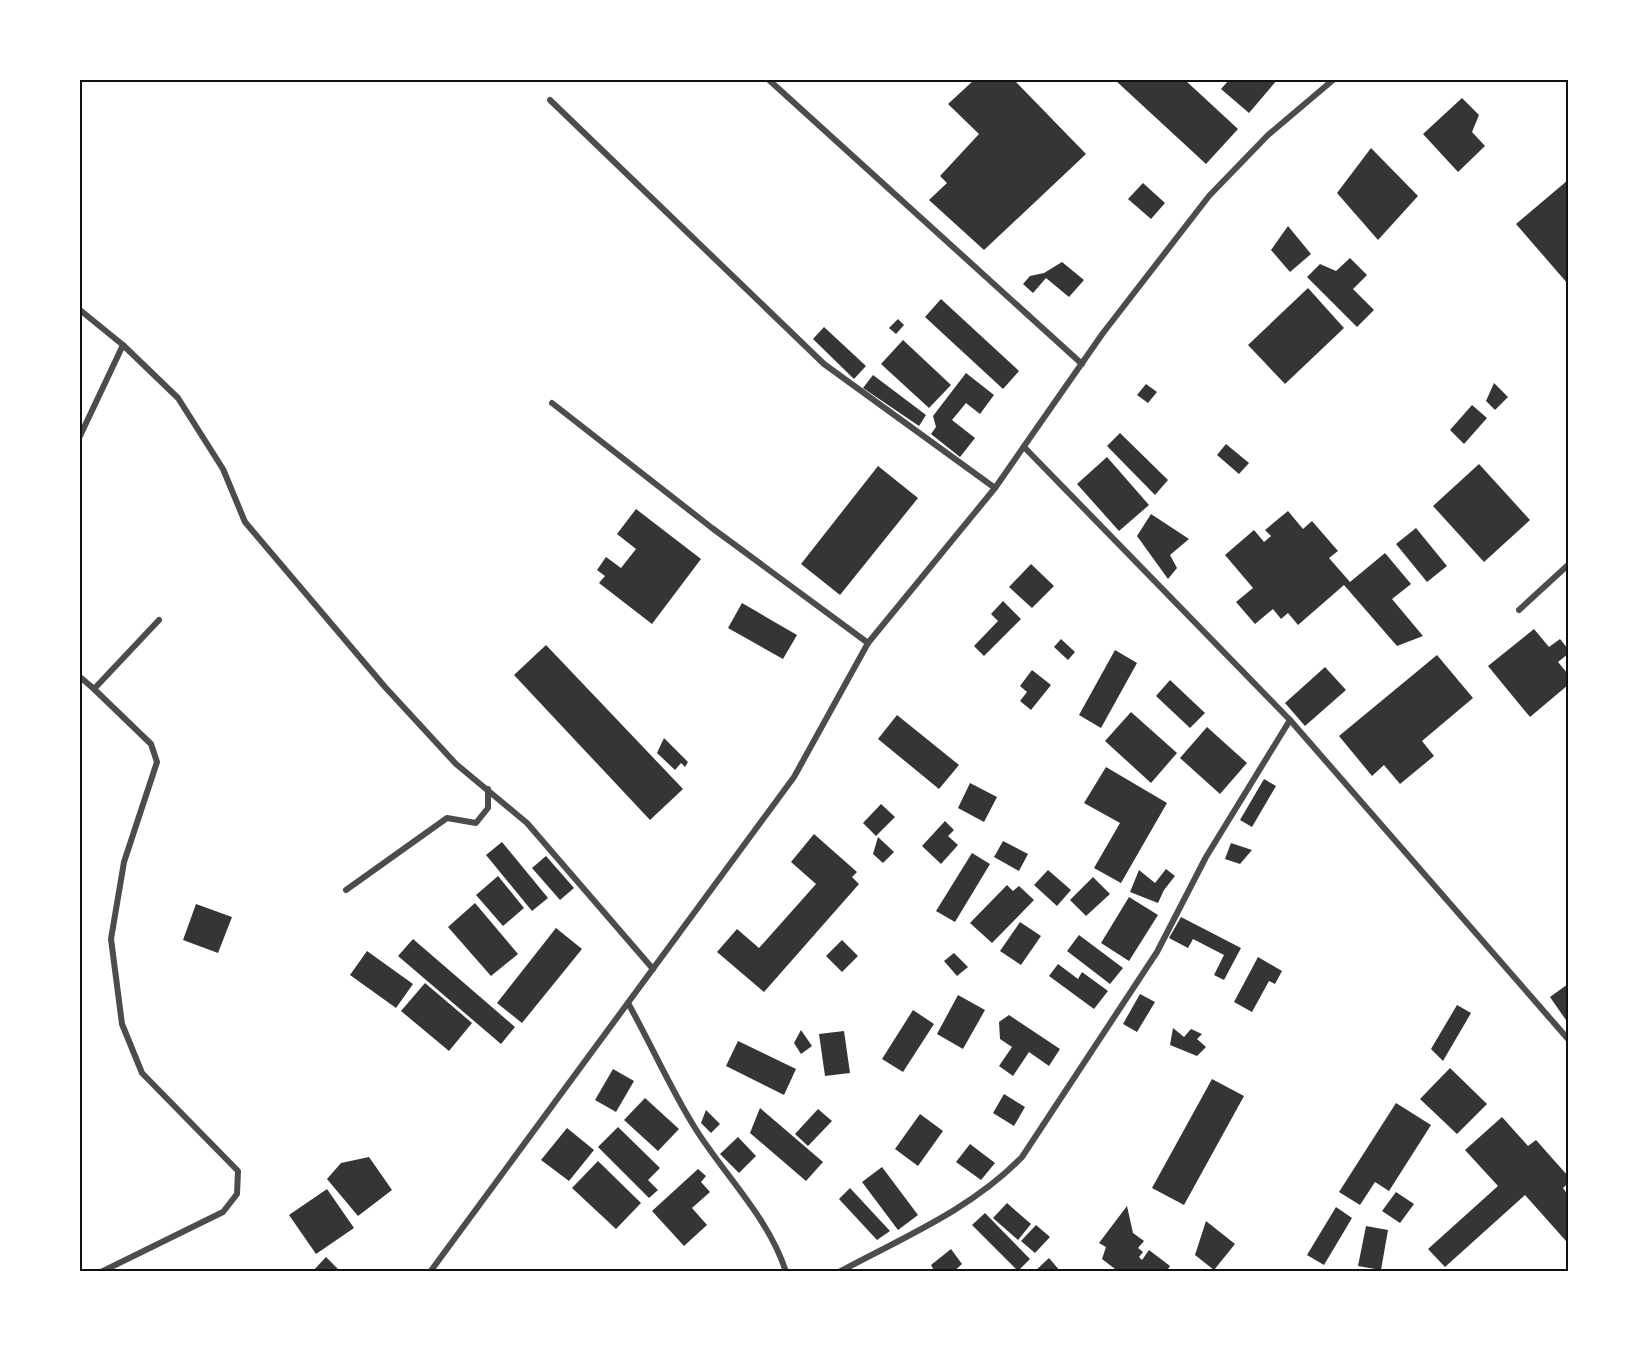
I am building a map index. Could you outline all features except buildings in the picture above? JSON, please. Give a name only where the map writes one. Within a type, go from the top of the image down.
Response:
[{"type":"street","points":[[769,80],[1082,364]]},
{"type":"street","points":[[430,1272],[794,777],[868,643],[995,488],[1082,364],[1209,196],[1268,135],[1333,80]]},
{"type":"street","points":[[550,100],[824,364],[995,488]]},
{"type":"street","points":[[80,310],[123,345],[178,398],[223,469],[245,522],[386,687],[456,764],[527,824],[653,969]]},
{"type":"street","points":[[80,436],[123,345]]},
{"type":"street","points":[[552,403],[712,528],[868,643]]},
{"type":"street","points":[[1024,447],[1290,720],[1569,1039]]},
{"type":"street","points":[[1519,610],[1569,565]]},
{"type":"street","points":[[94,690],[159,620]]},
{"type":"street","points":[[80,677],[151,744],[157,762],[124,862],[111,939],[122,1024],[142,1073],[238,1172],[237,1194],[223,1212],[100,1272]]},
{"type":"street","points":[[839,1272],[972,1199],[1002,1178],[1022,1157],[1157,952],[1206,857],[1290,720]]},
{"type":"street","points":[[346,890],[447,818],[476,823],[488,808],[488,789]]},
{"type":"street","points":[[628,1003],[695,1128],[739,1188],[780,1254],[786,1272]]}]
